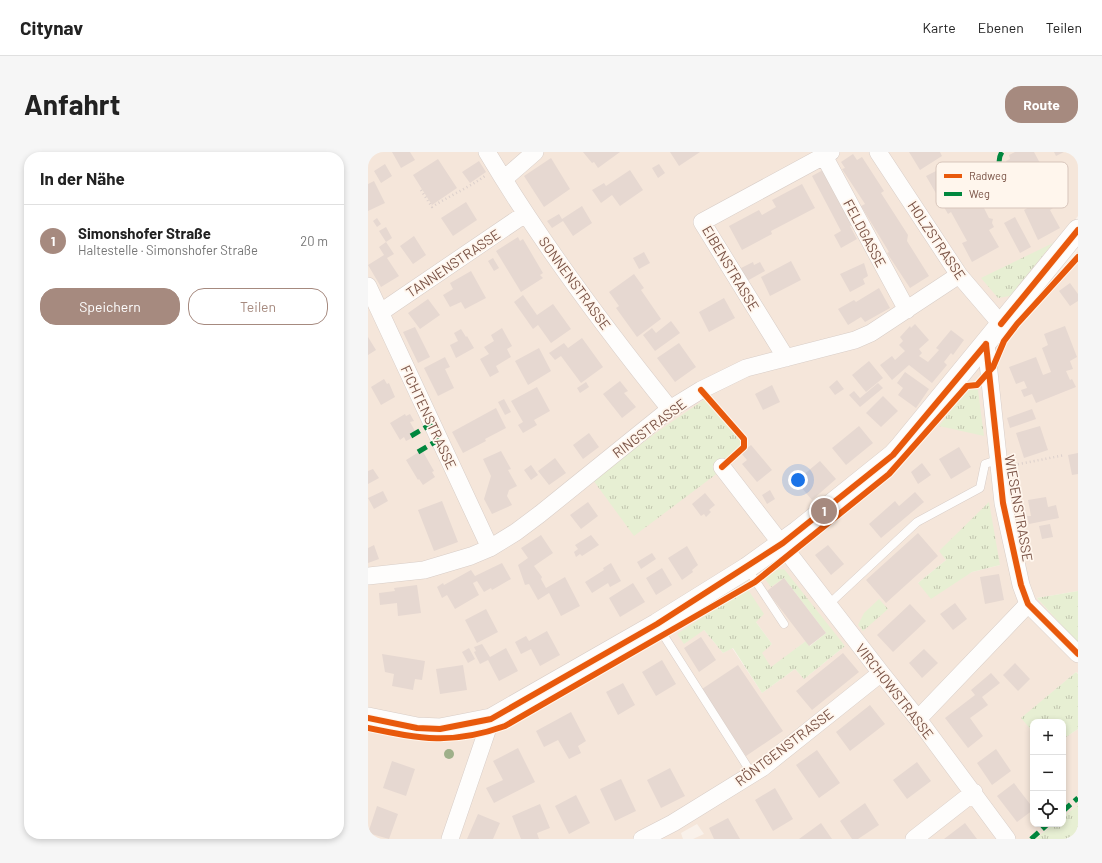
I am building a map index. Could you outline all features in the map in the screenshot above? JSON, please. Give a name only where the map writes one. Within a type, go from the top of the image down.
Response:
[{"type":"street","name":"SONNENSTRASSE","points":[[488,152],[525,214],[617,343],[670,409]]},
{"type":"street","points":[[500,173],[535,152]]},
{"type":"street","name":"HOLZSTRASSE","points":[[878,152],[959,275],[1001,324]]},
{"type":"street","name":"FELDGASSE","points":[[828,154],[907,310]]},
{"type":"street","name":"EIBENSTRASSE","points":[[786,358],[702,222],[828,154]]},
{"type":"street","name":"TANNENSTRASSE","points":[[381,312],[525,214]]},
{"type":"street","points":[[368,718],[417,728],[440,729],[491,720],[657,624],[747,568],[782,543],[893,455],[986,344],[1078,230]]},
{"type":"street","name":"RINGSTRASSE","points":[[368,576],[424,570],[471,556],[490,548],[534,518],[670,409],[701,390],[746,368],[855,340],[871,333],[959,275]]},
{"type":"street","name":"FICHTENSTRASSE","points":[[368,286],[490,548]]},
{"type":"street","name":"WIESENSTRASSE","points":[[986,344],[1003,503],[1021,585],[1028,604],[1078,654]]},
{"type":"street","name":"VIRCHOWSTRASSE","points":[[722,467],[974,792],[1007,839]]},
{"type":"street","points":[[918,719],[1028,604]]},
{"type":"street","name":"RÖNTGENSTRASSE","points":[[642,839],[673,823],[752,774],[881,673]]},
{"type":"street","points":[[450,839],[491,720]]},
{"type":"street","points":[[914,839],[974,792]]},
{"type":"lane","points":[[828,604],[917,522],[980,488],[985,464],[998,464]]},
{"type":"lane","points":[[747,568],[784,624]]},
{"type":"lane","points":[[657,624],[752,774]]},
{"type":"path","points":[[420,190],[432,207],[453,194],[465,190],[500,173]]},
{"type":"path","points":[[701,390],[746,443],[744,447],[722,467]]},
{"type":"path","points":[[998,464],[1065,455]]},
{"type":"shaded area","points":[[368,152],[1076,152],[1078,160],[1078,216],[909,428],[797,529],[493,711],[436,721],[368,709]]},
{"type":"shaded area","points":[[1078,251],[1078,591],[1037,598],[1078,643],[1078,673],[1076,672],[1022,718],[1030,728],[1030,827],[1050,827],[1035,839],[693,839],[704,834],[697,824],[681,833],[683,839],[368,839],[368,723],[442,736],[469,736],[486,731],[847,501]],"holes":[[[946,560],[1000,565],[972,572],[957,580],[918,583]],[[784,578],[845,646],[804,679],[795,669],[762,693],[732,648],[723,653],[704,630],[756,622],[772,644],[761,653],[771,668],[805,642],[809,646],[826,633]]]},
{"type":"shaded area","points":[[1078,729],[1078,805],[1066,815],[1066,755],[1066,737]]},
{"type":"green space","points":[[1053,243],[1010,296],[998,298],[981,278]]},
{"type":"green space","points":[[967,388],[978,390],[984,436],[939,426]]},
{"type":"green space","points":[[705,399],[743,439],[743,446],[717,469],[719,472],[634,536],[593,480],[660,430]]},
{"type":"green space","points":[[989,502],[1000,565],[972,572],[931,599],[918,583],[946,560],[939,551]]},
{"type":"green space","points":[[784,569],[845,646],[804,679],[795,669],[762,693],[733,648],[723,653],[704,630],[684,644],[677,634],[747,588],[764,614],[756,622],[772,644],[762,653],[771,667],[806,641],[810,646],[826,633],[784,578],[771,587],[765,579],[777,570]]},
{"type":"green space","points":[[1078,591],[1078,643],[1037,598]]},
{"type":"green space","points":[[879,599],[888,609],[863,631],[858,625],[864,613]]},
{"type":"green space","points":[[1076,672],[1078,674],[1078,729],[1066,737],[1066,719],[1030,719],[1030,728],[1021,718]]},
{"type":"green space","points":[[1078,805],[1078,839],[1035,839],[1050,827],[1066,827],[1066,815]]},
{"type":"building","points":[[392,152],[410,152],[415,160],[401,168]]},
{"type":"building","points":[[583,152],[620,152],[598,168]]},
{"type":"building","points":[[670,152],[700,152],[679,166]]},
{"type":"building","points":[[909,152],[940,152],[942,156],[920,170]]},
{"type":"building","points":[[1015,152],[1034,152],[1039,162],[1006,162],[1010,159],[1009,155]]},
{"type":"building","points":[[1054,152],[1064,152],[1056,156]]},
{"type":"building","points":[[853,154],[857,160],[862,157],[884,191],[881,193],[908,235],[907,241],[929,276],[910,288],[887,253],[889,252],[861,206],[865,204],[842,169],[845,168],[841,162]]},
{"type":"building","points":[[551,158],[570,189],[544,207],[524,176]]},
{"type":"building","points":[[438,159],[457,188],[432,205],[413,175]]},
{"type":"building","points":[[479,161],[486,172],[470,183],[462,172]]},
{"type":"building","points":[[385,164],[392,176],[381,183],[374,171]]},
{"type":"building","points":[[659,164],[665,173],[658,178],[652,168]]},
{"type":"building","points":[[630,170],[643,190],[620,206],[612,195],[601,203],[592,190],[604,183],[606,186]]},
{"type":"building","points":[[823,170],[853,225],[850,226],[857,239],[841,248],[834,235],[841,231],[812,176]]},
{"type":"building","points":[[936,171],[936,193],[926,176]]},
{"type":"building","points":[[374,181],[385,203],[368,211],[368,184]]},
{"type":"building","points":[[802,184],[815,208],[771,231],[772,234],[742,250],[729,226],[759,210],[762,215],[776,207],[772,200]]},
{"type":"building","points":[[466,202],[477,220],[453,236],[441,218]]},
{"type":"building","points":[[582,206],[592,223],[573,236],[563,221],[552,228],[547,221],[559,214],[562,219]]},
{"type":"building","points":[[945,208],[984,208],[989,218],[993,219],[992,223],[994,227],[989,230],[999,247],[972,262],[962,243],[967,241],[951,212],[948,214]]},
{"type":"building","points":[[1028,208],[1053,208],[1050,210],[1060,228],[1038,240],[1024,210]]},
{"type":"building","points":[[1015,217],[1031,247],[1020,253],[1004,223]]},
{"type":"building","points":[[377,218],[381,224],[377,227],[373,221]]},
{"type":"building","points":[[386,227],[392,238],[386,242],[379,231]]},
{"type":"building","points":[[414,236],[426,255],[413,264],[400,246]]},
{"type":"building","points":[[518,237],[520,241],[523,239],[543,273],[540,275],[543,278],[521,292],[496,251]]},
{"type":"building","points":[[386,242],[394,254],[387,258],[399,276],[381,287],[368,265],[384,255],[379,247]]},
{"type":"building","points":[[644,252],[650,263],[639,269],[633,258]]},
{"type":"building","points":[[493,258],[499,268],[494,271],[488,261]]},
{"type":"building","points":[[791,261],[801,280],[770,296],[761,277]]},
{"type":"building","points":[[753,262],[754,265],[760,262],[765,271],[747,281],[741,268]]},
{"type":"building","points":[[864,263],[868,276],[863,279],[865,284],[850,292],[840,274]]},
{"type":"building","points":[[471,271],[486,298],[465,309],[461,302],[450,307],[443,295],[453,289],[450,283]]},
{"type":"building","points":[[634,274],[644,288],[641,290],[661,319],[637,337],[616,308],[619,306],[609,292]]},
{"type":"building","points":[[1070,283],[1078,294],[1078,301],[1070,306],[1059,291]]},
{"type":"building","points":[[879,288],[890,308],[865,322],[861,317],[848,325],[838,309],[854,300],[856,302]]},
{"type":"building","points":[[523,295],[537,315],[553,304],[571,329],[551,343],[538,325],[533,329],[514,302]]},
{"type":"building","points":[[724,298],[735,318],[709,332],[699,312]]},
{"type":"building","points":[[428,299],[440,315],[420,329],[408,313]]},
{"type":"building","points":[[671,321],[680,333],[655,351],[643,335],[652,328],[656,333]]},
{"type":"building","points":[[915,324],[929,340],[919,349],[922,353],[919,356],[928,362],[939,350],[936,348],[951,330],[964,340],[953,355],[951,353],[944,362],[947,365],[932,383],[909,365],[892,380],[880,365],[892,356],[895,360],[905,351],[899,345],[903,341],[900,337],[910,326],[911,328]]},
{"type":"building","points":[[1065,326],[1077,357],[1070,361],[1073,369],[1066,371],[1070,380],[1072,379],[1076,387],[1036,403],[1032,394],[1024,397],[1021,390],[1027,388],[1024,381],[1016,384],[1009,367],[1036,357],[1043,375],[1051,372],[1042,348],[1048,345],[1044,334]]},
{"type":"building","points":[[415,327],[430,357],[418,363],[403,332]]},
{"type":"building","points":[[502,328],[512,346],[507,349],[511,357],[496,366],[499,372],[490,377],[480,359],[489,354],[484,347],[494,341],[491,335]]},
{"type":"building","points":[[461,329],[474,348],[456,358],[450,345],[458,341],[454,333]]},
{"type":"building","points":[[368,337],[376,350],[368,355]]},
{"type":"building","points":[[582,338],[603,367],[581,383],[561,356],[555,360],[549,353],[564,343],[568,348]]},
{"type":"building","points":[[679,343],[696,367],[675,382],[657,358]]},
{"type":"building","points":[[539,348],[551,371],[528,385],[515,361]]},
{"type":"building","points":[[445,357],[450,367],[445,369],[454,388],[438,396],[424,368]]},
{"type":"building","points":[[869,361],[883,378],[866,392],[852,375]]},
{"type":"building","points":[[905,372],[929,389],[916,408],[898,395],[903,388],[897,383]]},
{"type":"building","points":[[384,379],[387,384],[389,383],[395,397],[381,405],[371,387]]},
{"type":"building","points":[[837,380],[844,389],[835,395],[829,387]]},
{"type":"building","points":[[620,381],[628,391],[624,393],[636,407],[622,418],[603,394]]},
{"type":"building","points":[[586,382],[589,387],[580,393],[577,388]]},
{"type":"building","points":[[878,383],[883,388],[860,407],[849,395],[854,391],[860,398]]},
{"type":"building","points":[[772,385],[780,402],[763,410],[755,394]]},
{"type":"building","points":[[537,387],[550,411],[534,420],[537,425],[523,433],[518,425],[523,422],[511,401]]},
{"type":"building","points":[[883,396],[898,411],[881,427],[866,413]]},
{"type":"building","points":[[504,399],[511,412],[505,415],[498,402]]},
{"type":"building","points":[[496,408],[506,428],[463,453],[452,432]]},
{"type":"building","points":[[1032,409],[1036,419],[1010,428],[1007,418]]},
{"type":"building","points":[[405,414],[406,416],[410,414],[414,421],[410,422],[415,431],[410,434],[412,438],[406,441],[404,437],[400,440],[390,423]]},
{"type":"building","points":[[859,426],[873,443],[846,465],[832,448]]},
{"type":"building","points":[[1040,426],[1048,450],[1024,458],[1016,433]]},
{"type":"building","points":[[589,433],[599,447],[583,459],[573,445]]},
{"type":"building","points":[[751,445],[772,470],[757,482],[742,464],[747,460],[741,453]]},
{"type":"building","points":[[959,447],[971,467],[951,479],[939,459]]},
{"type":"building","points":[[422,450],[434,471],[432,472],[435,477],[423,485],[419,479],[418,480],[406,460]]},
{"type":"building","points":[[501,451],[511,469],[508,470],[517,486],[509,490],[507,496],[512,505],[492,514],[484,499],[491,476],[483,459]]},
{"type":"building","points":[[1078,453],[1078,474],[1072,475],[1068,455]]},
{"type":"building","points":[[555,458],[566,473],[549,485],[538,471]]},
{"type":"building","points":[[820,461],[836,479],[812,500],[796,481]]},
{"type":"building","points":[[922,463],[931,475],[918,484],[911,472]]},
{"type":"building","points":[[531,465],[538,475],[531,480],[524,470]]},
{"type":"building","points":[[373,469],[379,478],[368,484],[368,471]]},
{"type":"building","points":[[770,490],[775,499],[767,504],[762,495]]},
{"type":"building","points":[[383,491],[388,501],[374,509],[368,498]]},
{"type":"building","points":[[915,492],[924,502],[881,538],[869,524],[895,501],[899,506]]},
{"type":"building","points":[[705,493],[715,505],[709,510],[711,512],[706,517],[704,514],[701,516],[692,504]]},
{"type":"building","points":[[1046,497],[1048,507],[1056,505],[1059,518],[1029,524],[1027,516],[1031,516],[1028,500]]},
{"type":"building","points":[[442,501],[458,542],[434,551],[418,510]]},
{"type":"building","points":[[588,502],[598,516],[581,529],[570,515]]},
{"type":"building","points":[[1050,524],[1053,537],[1042,539],[1039,526]]},
{"type":"building","points":[[918,533],[938,556],[886,603],[866,580]]},
{"type":"building","points":[[541,535],[553,553],[534,566],[542,577],[541,579],[546,588],[565,577],[580,606],[561,616],[549,593],[538,600],[529,584],[525,585],[518,565],[528,558],[521,548]]},
{"type":"building","points":[[591,535],[599,545],[582,556],[580,554],[576,557],[574,552],[578,549],[575,545]]},
{"type":"building","points":[[374,545],[379,559],[368,563],[368,548]]},
{"type":"building","points":[[828,545],[844,564],[831,575],[815,555]]},
{"type":"building","points":[[687,546],[698,565],[692,570],[693,572],[682,580],[668,558]]},
{"type":"building","points":[[652,553],[656,559],[641,569],[637,562]]},
{"type":"building","points":[[502,563],[511,579],[492,590],[491,588],[484,592],[477,581],[473,583],[479,595],[455,609],[447,595],[442,598],[437,587],[443,583],[444,585],[471,570],[475,576]]},
{"type":"building","points":[[611,563],[621,581],[610,587],[608,583],[592,593],[585,582],[604,570],[603,568]]},
{"type":"building","points":[[662,568],[672,585],[656,595],[646,578]]},
{"type":"building","points":[[999,574],[1004,600],[985,604],[980,577]]},
{"type":"building","points":[[784,578],[826,633],[809,646],[767,591]]},
{"type":"building","points":[[633,583],[645,602],[620,617],[609,598]]},
{"type":"building","points":[[417,585],[421,613],[398,616],[397,603],[380,605],[379,593],[395,591],[394,588]]},
{"type":"building","points":[[955,603],[967,619],[953,630],[940,614]]},
{"type":"building","points":[[910,604],[926,621],[893,652],[877,635]]},
{"type":"building","points":[[486,609],[498,632],[477,643],[465,620]]},
{"type":"building","points":[[547,631],[560,655],[540,666],[531,649],[521,654],[515,642],[526,636],[529,641]]},
{"type":"building","points":[[701,637],[716,660],[699,672],[684,648]]},
{"type":"building","points":[[482,644],[490,657],[506,648],[518,671],[499,681],[488,660],[480,664],[474,652],[476,651],[474,647]]},
{"type":"building","points":[[469,648],[475,659],[468,663],[462,652]]},
{"type":"building","points":[[924,649],[938,663],[922,678],[909,663]]},
{"type":"building","points":[[843,653],[859,672],[812,710],[796,691]]},
{"type":"building","points":[[382,654],[425,661],[422,680],[415,679],[413,690],[392,686],[394,674],[385,672]]},
{"type":"building","points":[[662,660],[676,684],[656,696],[642,672]]},
{"type":"building","points":[[1015,663],[1030,679],[1018,691],[1003,675]]},
{"type":"building","points":[[463,665],[467,690],[440,694],[436,669]]},
{"type":"building","points":[[738,665],[783,731],[746,756],[702,689]]},
{"type":"building","points":[[991,673],[1000,683],[982,697],[988,705],[970,718],[983,736],[968,748],[945,718],[975,695],[971,690]]},
{"type":"building","points":[[623,683],[635,705],[618,715],[606,692]]},
{"type":"building","points":[[870,705],[885,724],[850,751],[836,732]]},
{"type":"building","points":[[571,712],[586,741],[578,746],[581,753],[569,759],[558,740],[544,747],[536,731]]},
{"type":"building","points":[[518,748],[535,782],[494,803],[486,788],[503,780],[493,761]]},
{"type":"building","points":[[996,749],[1011,771],[992,785],[977,763]]},
{"type":"building","points":[[817,750],[840,783],[819,798],[796,765]]},
{"type":"building","points":[[392,761],[415,769],[406,796],[383,788]]},
{"type":"building","points":[[917,762],[931,781],[907,799],[893,780]]},
{"type":"building","points":[[670,768],[685,796],[661,808],[647,780]]},
{"type":"building","points":[[621,779],[636,811],[615,821],[600,789]]},
{"type":"building","points":[[1014,783],[1030,804],[1030,812],[1017,822],[997,796]]},
{"type":"building","points":[[775,788],[793,819],[773,831],[755,800]]},
{"type":"building","points":[[576,795],[590,823],[569,834],[555,806]]},
{"type":"building","points":[[865,803],[879,825],[858,839],[852,839],[840,821]]},
{"type":"building","points":[[540,804],[550,828],[537,833],[539,839],[521,839],[512,816]]},
{"type":"building","points":[[377,806],[398,814],[389,839],[368,833]]},
{"type":"building","points":[[478,814],[500,823],[493,839],[467,839]]},
{"type":"building","points":[[728,818],[740,839],[714,839],[709,828]]},
{"type":"building","points":[[821,823],[832,839],[799,839]]},
{"type":"building","points":[[965,823],[977,839],[944,839]]},
{"type":"marked path","points":[[999,162],[1002,152]]},
{"type":"marked path","points":[[411,436],[433,423]]},
{"type":"marked path","points":[[418,452],[440,439]]},
{"type":"marked path","points":[[1066,808],[1078,798]]},
{"type":"marked path","points":[[1031,839],[1045,827]]},
{"type":"cycle path","points":[[1001,324],[1078,230]]},
{"type":"cycle path","points":[[368,728],[404,735],[452,738],[469,736],[505,726],[755,582],[889,474],[967,386],[977,385],[993,367],[1004,341],[1017,324],[1078,257]]},
{"type":"cycle path","points":[[986,344],[1003,503],[1021,585],[1028,604],[1078,654]]},
{"type":"cycle path","points":[[368,718],[417,728],[440,729],[491,719],[657,624],[783,543],[893,455],[986,344]]},
{"type":"cycle path","points":[[701,390],[744,439],[744,447],[722,467]]},
{"type":"place","name":"Simonshofer Straße","points":[[824,511]]}]
